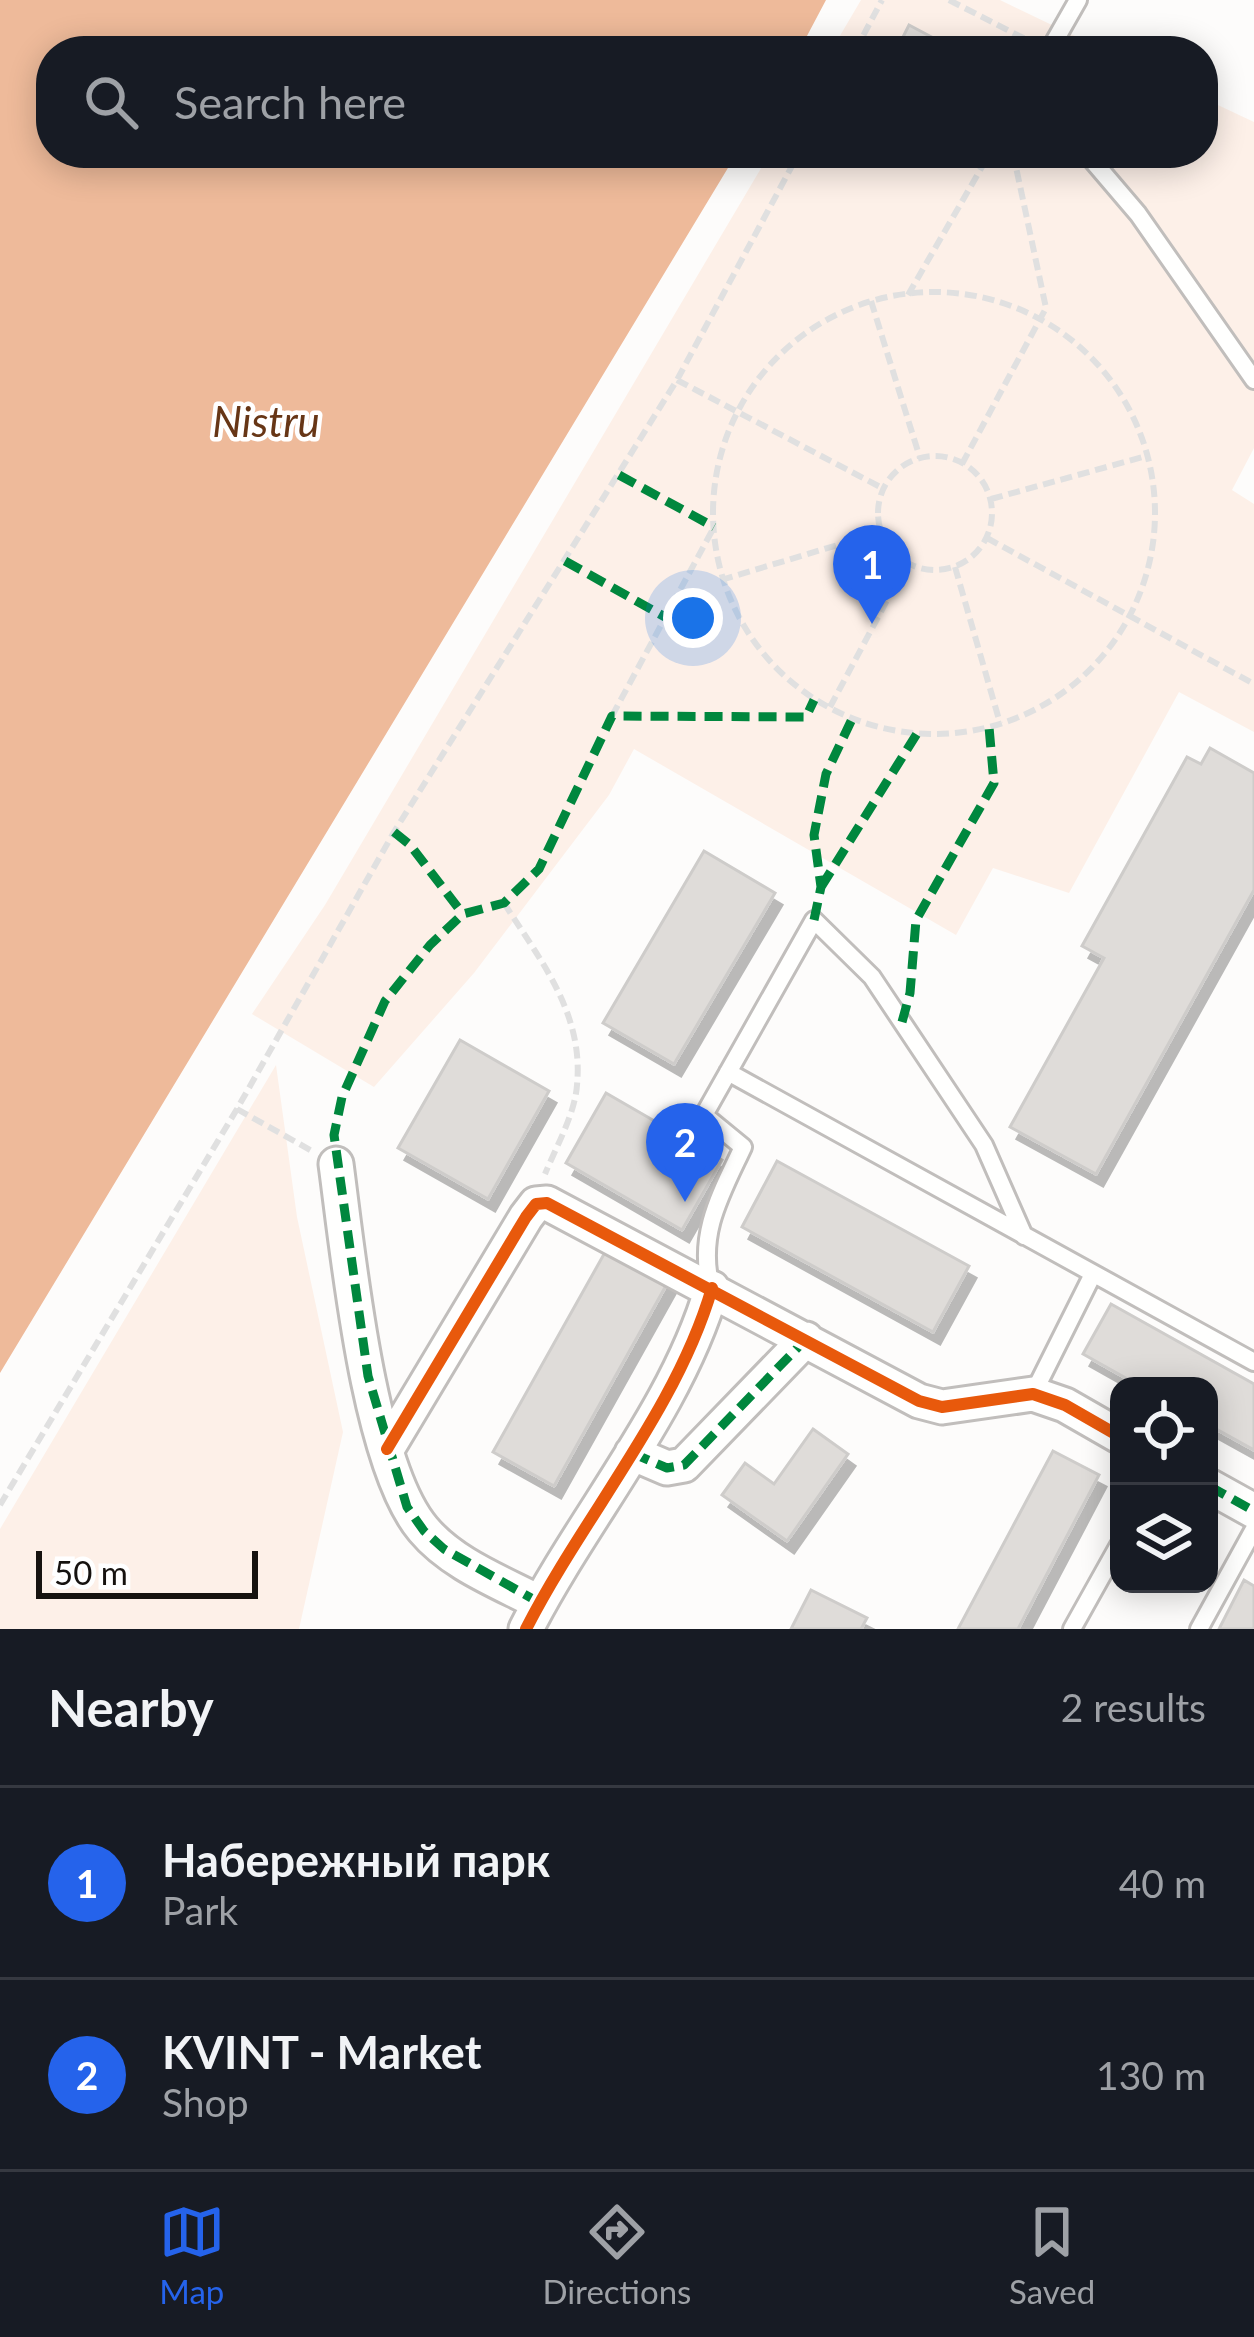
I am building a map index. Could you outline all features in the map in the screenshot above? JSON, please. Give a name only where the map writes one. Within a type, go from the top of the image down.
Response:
[{"type":"street","points":[[336,1165],[364,1355],[407,1507],[424,1531],[533,1616],[632,1453],[702,1324],[712,1288]]},
{"type":"street","points":[[387,1449],[536,1204],[559,1207],[919,1401],[942,1407],[1033,1394],[1065,1405],[1110,1431]]},
{"type":"street","points":[[632,1453],[667,1468],[684,1465],[806,1340]]},
{"type":"street","points":[[1218,1491],[1254,1511]]},
{"type":"lane","points":[[1057,36],[1078,0]]},
{"type":"lane","points":[[1099,168],[1138,214],[1254,380]]},
{"type":"lane","points":[[712,1288],[705,1256],[710,1217],[743,1147],[704,1115],[814,920],[872,977],[984,1145],[1024,1236]]},
{"type":"lane","points":[[728,1072],[1254,1362]]},
{"type":"lane","points":[[1033,1394],[1093,1274]]},
{"type":"lane","points":[[1199,1629],[1254,1529]]},
{"type":"lane","points":[[1072,1629],[1110,1561]]},
{"type":"path","points":[[863,36],[882,0]]},
{"type":"path","points":[[949,0],[1019,36]]},
{"type":"path","points":[[0,1505],[237,1109],[394,832],[677,380],[792,168]]},
{"type":"path","points":[[908,295],[981,168]]},
{"type":"path","points":[[962,464],[1046,308],[1016,168]]},
{"type":"path","points":[[941,290],[1010,304],[1073,339],[1120,391],[1150,455],[1157,531],[1138,605],[1095,668],[1034,713],[961,734],[884,730],[830,707],[814,700],[758,649],[722,580],[711,512],[723,442],[756,379],[807,330],[871,300],[941,290]]},
{"type":"path","points":[[871,300],[920,458]]},
{"type":"path","points":[[677,380],[884,489]]},
{"type":"path","points":[[991,499],[1150,455]]},
{"type":"path","points":[[938,456],[962,464],[984,482],[991,499],[993,519],[987,538],[976,554],[955,567],[922,569],[908,563],[889,548],[880,532],[878,512],[884,489],[903,466],[920,458],[938,456]]},
{"type":"path","points":[[612,716],[714,527]]},
{"type":"path","points":[[722,580],[880,532]]},
{"type":"path","points":[[987,538],[1254,684]]},
{"type":"path","points":[[830,707],[908,563]]},
{"type":"path","points":[[955,567],[1000,723]]},
{"type":"path","points":[[503,903],[562,994],[576,1040],[578,1088],[536,1204]]},
{"type":"path","points":[[237,1109],[336,1165]]},
{"type":"shaded area","points":[[861,0],[1000,0],[1075,36],[840,36]]},
{"type":"shaded area","points":[[1218,105],[1254,122],[1254,448],[1232,490],[1254,504],[1254,732],[1179,692],[1069,893],[993,868],[956,935],[634,749],[609,795],[474,973],[374,1087],[252,1014],[325,905],[761,168],[1218,168]]},
{"type":"shaded area","points":[[276,1065],[297,1217],[343,1432],[299,1629],[0,1629],[0,1529]]},
{"type":"water","name":"Nistru","points":[[0,0],[826,0],[807,36],[36,36],[36,168],[728,168],[0,1373]]},
{"type":"building","points":[[909,25],[930,36],[904,36]]},
{"type":"building","points":[[1210,748],[1254,773],[1254,890],[1096,1174],[1010,1127],[1104,958],[1082,946],[1187,757],[1201,764]]},
{"type":"building","points":[[704,851],[775,893],[674,1064],[603,1023]]},
{"type":"building","points":[[460,1040],[549,1091],[488,1199],[398,1148]]},
{"type":"building","points":[[606,1093],[722,1160],[682,1230],[566,1163]]},
{"type":"building","points":[[777,1161],[969,1266],[933,1332],[742,1227]]},
{"type":"building","points":[[608,1247],[668,1282],[554,1486],[493,1452]]},
{"type":"building","points":[[1111,1304],[1254,1384],[1254,1450],[1218,1430],[1218,1377],[1124,1377],[1083,1354]]},
{"type":"building","points":[[813,1429],[848,1454],[787,1541],[722,1495],[745,1463],[774,1484]]},
{"type":"building","points":[[1053,1451],[1099,1475],[1018,1629],[958,1629]]},
{"type":"building","points":[[1244,1580],[1254,1586],[1254,1629],[1219,1629]]},
{"type":"building","points":[[811,1590],[867,1618],[861,1629],[791,1629]]},
{"type":"marked path","points":[[619,475],[714,527]]},
{"type":"marked path","points":[[565,561],[665,617]]},
{"type":"marked path","points":[[540,1603],[444,1549],[407,1507],[368,1376],[334,1135],[342,1097],[385,1001],[430,945],[463,914],[504,903],[539,869],[612,716],[806,717],[814,700]]},
{"type":"marked path","points":[[814,920],[821,887],[814,835],[826,774],[853,717]]},
{"type":"marked path","points":[[902,1022],[910,993],[916,920],[994,783],[989,727]]},
{"type":"marked path","points":[[821,887],[918,732]]},
{"type":"marked path","points":[[394,832],[410,845],[463,914]]},
{"type":"marked path","points":[[632,1453],[667,1468],[684,1465],[806,1339]]},
{"type":"marked path","points":[[1218,1491],[1254,1511]]},
{"type":"cycle path","points":[[387,1449],[526,1217],[536,1204],[547,1203],[919,1401],[942,1407],[1033,1394],[1065,1405],[1110,1431]]},
{"type":"cycle path","points":[[526,1629],[653,1420],[696,1333],[712,1288]]},
{"type":"place","name":"Набережный парк","points":[[872,624]]},
{"type":"place","name":"KVINT - Market","points":[[685,1202]]}]
